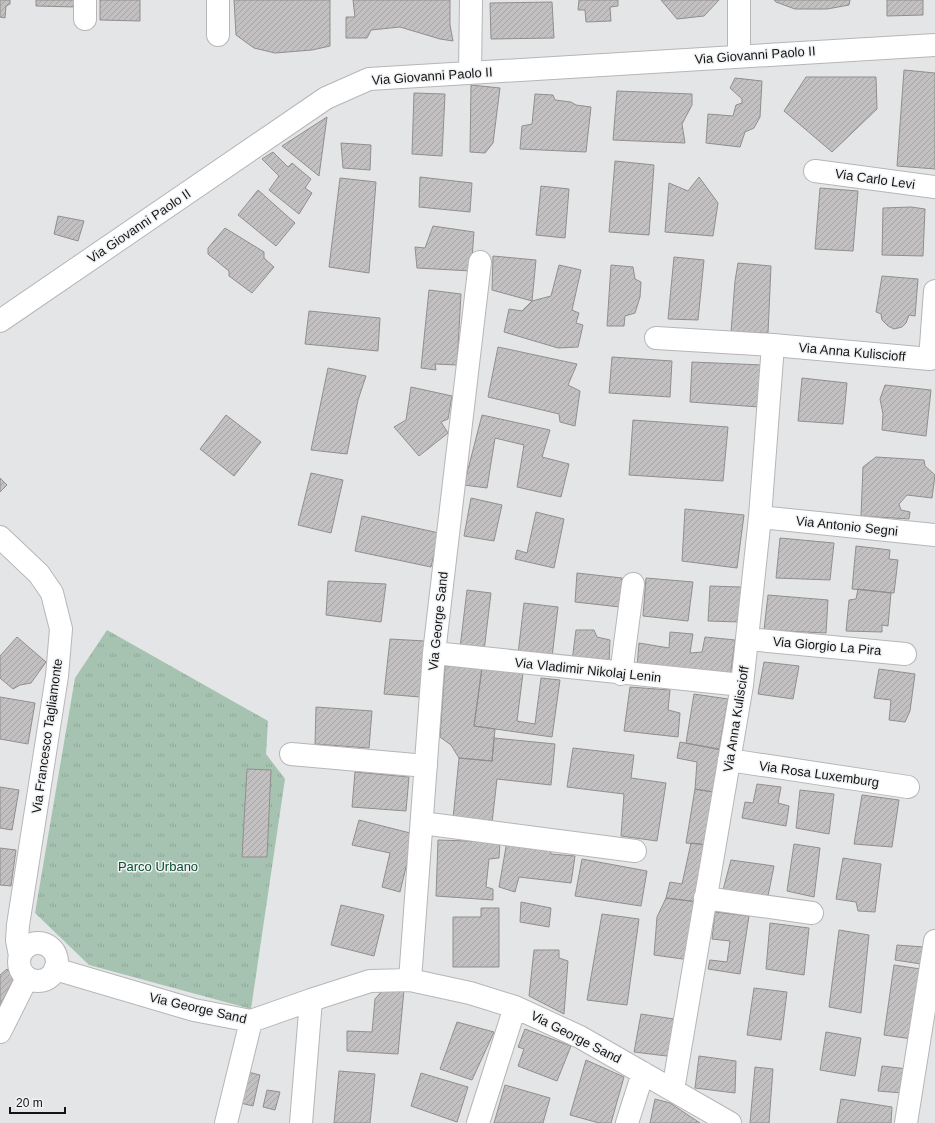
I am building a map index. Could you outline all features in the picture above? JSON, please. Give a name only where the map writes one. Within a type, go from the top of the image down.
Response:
[{"type":"street","points":[[218,0],[218,35]]},
{"type":"street","points":[[470,73],[471,0]]},
{"type":"street","points":[[739,56],[740,0]]},
{"type":"street","name":"Via Giovanni Paolo II","points":[[0,320],[326,98],[369,79],[935,45]]},
{"type":"street","name":"Via Carlo Levi","points":[[815,171],[935,187]]},
{"type":"street","name":"Via George Sand","points":[[410,980],[434,653],[480,262]]},
{"type":"street","name":"Via Anna Kuliscioff","points":[[656,338],[773,345],[932,359],[935,290]]},
{"type":"street","name":"Via Anna Kuliscioff","points":[[672,1090],[742,685],[760,517],[773,345]]},
{"type":"street","name":"Via Antonio Segni","points":[[760,517],[935,535]]},
{"type":"street","name":"Via Francesco Tagliamonte","points":[[0,537],[39,574],[52,593],[61,629],[57,676],[18,925],[17,940],[10,955]]},
{"type":"street","points":[[621,674],[633,584]]},
{"type":"street","name":"Via Giorgio La Pira","points":[[748,639],[905,654]]},
{"type":"street","name":"Via Vladimir Nikolaj Lenin","points":[[434,653],[621,674],[742,685]]},
{"type":"street","points":[[291,754],[426,766]]},
{"type":"street","name":"Via Rosa Luxemburg","points":[[729,760],[908,787]]},
{"type":"street","points":[[422,823],[635,851]]},
{"type":"street","points":[[706,898],[812,913]]},
{"type":"street","points":[[906,1123],[935,941]]},
{"type":"street","points":[[40,943],[46,945],[55,953],[57,959],[55,969],[50,976],[39,981],[27,978],[10,955],[28,946],[40,943]]},
{"type":"street","name":"Via George Sand","points":[[55,969],[194,1010],[251,1021],[311,1000],[370,982],[410,980],[470,993],[515,1007],[580,1037],[730,1123]]},
{"type":"street","points":[[0,1032],[27,978]]},
{"type":"street","points":[[301,1123],[311,1000]]},
{"type":"street","points":[[478,1123],[515,1007]]},
{"type":"street","points":[[226,1123],[251,1021]]},
{"type":"street","points":[[628,1123],[644,1073]]},
{"type":"green space","name":"Parco Urbano","points":[[107,630],[268,721],[266,754],[285,779],[251,1009],[89,965],[35,913],[75,678]]},
{"type":"building","points":[[0,0],[10,0],[10,4],[6,6],[5,18],[0,17]]},
{"type":"building","points":[[36,0],[76,0],[76,7],[36,6]]},
{"type":"building","points":[[100,0],[140,0],[140,21],[100,20]]},
{"type":"building","points":[[234,0],[330,0],[330,46],[312,50],[275,53],[254,48],[236,35]]},
{"type":"building","points":[[353,0],[450,0],[450,25],[453,41],[440,39],[400,27],[371,30],[367,38],[346,38],[346,17],[355,17]]},
{"type":"building","points":[[579,0],[618,0],[618,6],[610,7],[611,21],[586,22],[585,10],[578,10]]},
{"type":"building","points":[[661,0],[719,0],[704,16],[677,19]]},
{"type":"building","points":[[774,0],[850,0],[849,5],[827,9],[795,9]]},
{"type":"building","points":[[887,0],[923,0],[923,15],[887,16]]},
{"type":"building","points":[[552,2],[554,38],[491,39],[490,3]]},
{"type":"building","points":[[904,70],[935,73],[935,169],[897,166]]},
{"type":"building","points":[[806,77],[876,77],[877,109],[832,152],[784,111]]},
{"type":"building","points":[[735,78],[762,81],[760,117],[754,128],[745,132],[740,147],[706,143],[708,114],[733,116],[736,105],[742,103],[742,99],[730,88]]},
{"type":"building","points":[[471,85],[500,88],[493,143],[485,153],[470,152]]},
{"type":"building","points":[[617,91],[692,94],[692,105],[682,124],[685,143],[613,140]]},
{"type":"building","points":[[414,93],[445,94],[442,156],[412,154]]},
{"type":"building","points":[[535,94],[553,95],[555,100],[591,107],[586,152],[520,149],[522,126],[532,124]]},
{"type":"building","points":[[327,117],[319,176],[282,146]]},
{"type":"building","points":[[341,143],[371,145],[370,170],[343,168]]},
{"type":"building","points":[[273,152],[288,167],[292,163],[311,179],[305,188],[312,193],[299,214],[269,190],[279,176],[262,159]]},
{"type":"building","points":[[615,161],[654,165],[649,235],[609,232]]},
{"type":"building","points":[[420,177],[472,183],[470,212],[419,207]]},
{"type":"building","points":[[699,177],[718,203],[713,236],[665,232],[669,183],[688,191]]},
{"type":"building","points":[[340,178],[376,182],[369,273],[329,267]]},
{"type":"building","points":[[541,186],[569,189],[565,238],[536,235]]},
{"type":"building","points":[[820,188],[858,191],[853,251],[815,249]]},
{"type":"building","points":[[258,190],[295,223],[276,246],[238,215]]},
{"type":"building","points":[[911,207],[925,209],[923,256],[882,255],[883,208]]},
{"type":"building","points":[[58,216],[84,221],[78,241],[54,234]]},
{"type":"building","points":[[433,226],[474,232],[471,271],[417,268],[415,247],[425,248]]},
{"type":"building","points":[[225,228],[264,252],[264,258],[274,267],[252,293],[229,276],[229,271],[208,254],[208,248]]},
{"type":"building","points":[[493,256],[536,260],[532,301],[492,290]]},
{"type":"building","points":[[674,257],[704,260],[698,320],[668,319]]},
{"type":"building","points":[[738,263],[771,266],[768,333],[731,332]]},
{"type":"building","points":[[559,265],[581,270],[572,310],[579,313],[576,323],[583,325],[578,347],[558,348],[504,332],[509,309],[522,311],[532,301],[551,296]]},
{"type":"building","points":[[611,265],[633,267],[635,279],[641,282],[640,297],[635,313],[625,316],[624,326],[607,326]]},
{"type":"building","points":[[882,276],[918,279],[915,316],[909,315],[906,323],[902,327],[894,329],[888,326],[882,320],[881,314],[876,312]]},
{"type":"building","points":[[429,290],[461,294],[457,365],[435,364],[436,370],[421,368]]},
{"type":"building","points":[[309,311],[380,318],[378,351],[305,344]]},
{"type":"building","points":[[498,347],[577,364],[568,385],[580,391],[575,426],[560,422],[559,414],[488,397]]},
{"type":"building","points":[[612,357],[672,361],[670,397],[609,393]]},
{"type":"building","points":[[692,362],[762,365],[759,407],[690,402]]},
{"type":"building","points":[[328,368],[366,376],[358,400],[347,454],[311,450]]},
{"type":"building","points":[[802,378],[847,383],[843,424],[798,421]]},
{"type":"building","points":[[885,385],[931,390],[926,436],[882,430],[883,414],[880,399]]},
{"type":"building","points":[[411,387],[452,396],[448,419],[441,422],[448,433],[419,456],[394,427],[406,420]]},
{"type":"building","points":[[226,415],[261,442],[234,476],[200,449]]},
{"type":"building","points":[[482,415],[550,430],[542,457],[569,464],[561,497],[517,487],[524,445],[495,438],[487,488],[464,485]]},
{"type":"building","points":[[633,420],[728,427],[723,481],[629,475]]},
{"type":"building","points":[[876,457],[924,460],[925,466],[935,475],[932,498],[907,495],[899,504],[901,510],[910,512],[909,519],[861,516],[863,467]]},
{"type":"building","points":[[311,473],[343,480],[331,533],[298,525]]},
{"type":"building","points":[[0,478],[7,485],[0,492]]},
{"type":"building","points":[[471,498],[502,505],[494,541],[464,536]]},
{"type":"building","points":[[685,509],[744,515],[737,568],[682,561]]},
{"type":"building","points":[[536,512],[564,519],[554,568],[515,559],[517,550],[527,553]]},
{"type":"building","points":[[362,516],[439,533],[431,567],[355,551]]},
{"type":"building","points":[[780,538],[834,543],[830,580],[776,578]]},
{"type":"building","points":[[856,546],[890,550],[889,559],[898,560],[894,593],[852,589]]},
{"type":"building","points":[[577,573],[622,578],[620,607],[575,602]]},
{"type":"building","points":[[646,578],[693,582],[688,621],[643,616]]},
{"type":"building","points":[[328,581],[386,584],[381,622],[326,615]]},
{"type":"building","points":[[710,586],[741,587],[740,622],[708,621]]},
{"type":"building","points":[[858,589],[891,593],[888,626],[882,625],[882,632],[846,631],[849,600],[856,599]]},
{"type":"building","points":[[467,590],[491,593],[484,651],[460,648]]},
{"type":"building","points":[[768,595],[828,600],[826,633],[764,630]]},
{"type":"building","points":[[524,603],[558,607],[552,657],[518,654]]},
{"type":"building","points":[[576,630],[594,630],[597,637],[610,640],[609,663],[572,661]]},
{"type":"building","points":[[670,632],[693,634],[690,653],[702,652],[705,637],[735,640],[730,678],[637,668],[639,643],[669,648]]},
{"type":"building","points":[[17,637],[46,662],[31,683],[20,685],[13,689],[0,678],[0,656]]},
{"type":"building","points":[[390,639],[425,641],[420,697],[384,694]]},
{"type":"building","points":[[764,662],[799,666],[793,699],[758,694]]},
{"type":"building","points":[[445,666],[482,668],[474,726],[495,729],[492,761],[459,758],[451,745],[440,737]]},
{"type":"building","points":[[482,668],[523,673],[517,721],[535,724],[541,678],[560,680],[552,737],[474,726]]},
{"type":"building","points":[[879,669],[915,674],[910,711],[905,722],[889,720],[891,700],[874,698]]},
{"type":"building","points":[[630,687],[670,690],[668,710],[680,713],[678,737],[624,731]]},
{"type":"building","points":[[694,694],[728,699],[719,749],[686,743]]},
{"type":"building","points":[[0,697],[35,703],[28,744],[0,739]]},
{"type":"building","points":[[316,707],[372,711],[369,748],[315,744]]},
{"type":"building","points":[[494,738],[555,744],[551,785],[497,779],[492,823],[453,819],[459,758],[492,761]]},
{"type":"building","points":[[680,742],[726,751],[719,793],[695,789],[697,762],[677,758]]},
{"type":"building","points":[[573,748],[634,755],[631,778],[666,783],[657,841],[621,836],[624,794],[567,787]]},
{"type":"building","points":[[247,769],[271,770],[267,857],[242,857]]},
{"type":"building","points":[[355,772],[409,777],[406,811],[352,807]]},
{"type":"building","points":[[757,784],[781,787],[778,803],[789,806],[786,826],[742,818],[745,802],[753,803]]},
{"type":"building","points":[[0,787],[19,790],[12,830],[0,828]]},
{"type":"building","points":[[695,789],[719,793],[709,845],[686,843]]},
{"type":"building","points":[[800,790],[834,794],[829,834],[796,828]]},
{"type":"building","points":[[862,795],[899,800],[892,847],[854,844]]},
{"type":"building","points":[[359,820],[414,834],[400,892],[382,887],[390,853],[352,845]]},
{"type":"building","points":[[438,840],[500,842],[499,858],[489,859],[486,887],[493,889],[493,900],[436,896]]},
{"type":"building","points":[[507,841],[550,848],[551,854],[575,856],[571,883],[519,877],[515,892],[499,887]]},
{"type":"building","points":[[691,843],[709,845],[698,902],[666,898],[670,882],[682,884]]},
{"type":"building","points":[[794,844],[820,848],[814,897],[787,891]]},
{"type":"building","points":[[0,848],[16,850],[11,886],[0,885]]},
{"type":"building","points":[[843,858],[881,864],[875,912],[858,911],[856,902],[836,899]]},
{"type":"building","points":[[582,859],[647,871],[641,906],[575,896]]},
{"type":"building","points":[[731,860],[774,866],[768,896],[723,890]]},
{"type":"building","points":[[666,898],[698,902],[690,960],[654,955],[657,917]]},
{"type":"building","points":[[521,902],[551,908],[549,927],[520,922]]},
{"type":"building","points":[[341,905],[384,915],[374,956],[331,945]]},
{"type":"building","points":[[481,908],[499,908],[499,967],[453,967],[453,917],[481,917]]},
{"type":"building","points":[[715,912],[749,916],[740,974],[708,969],[710,960],[727,962],[730,941],[712,939]]},
{"type":"building","points":[[602,914],[639,919],[627,1005],[587,1000]]},
{"type":"building","points":[[770,923],[809,928],[804,975],[766,969]]},
{"type":"building","points":[[839,930],[869,935],[861,1013],[829,1007]]},
{"type":"building","points":[[897,945],[924,947],[921,964],[895,960]]},
{"type":"building","points":[[534,950],[559,950],[559,958],[568,961],[564,1014],[529,996]]},
{"type":"building","points":[[894,965],[927,970],[919,1040],[884,1035]]},
{"type":"building","points":[[7,969],[14,978],[0,1006],[0,975]]},
{"type":"building","points":[[754,988],[787,992],[781,1040],[747,1035]]},
{"type":"building","points":[[404,990],[398,1054],[347,1051],[347,1031],[372,1032],[375,999],[382,991]]},
{"type":"building","points":[[641,1014],[681,1020],[675,1057],[634,1052]]},
{"type":"building","points":[[457,1022],[494,1032],[472,1080],[440,1069]]},
{"type":"building","points":[[525,1029],[571,1046],[557,1081],[518,1066],[524,1049],[518,1047]]},
{"type":"building","points":[[826,1032],[861,1038],[855,1076],[820,1070]]},
{"type":"building","points":[[699,1056],[736,1061],[735,1093],[695,1088]]},
{"type":"building","points":[[586,1060],[624,1077],[611,1123],[599,1123],[570,1115]]},
{"type":"building","points":[[882,1066],[908,1069],[902,1093],[878,1091]]},
{"type":"building","points":[[755,1067],[773,1069],[769,1123],[750,1123]]},
{"type":"building","points":[[244,1071],[260,1075],[253,1106],[236,1102]]},
{"type":"building","points":[[339,1071],[375,1074],[370,1123],[334,1123]]},
{"type":"building","points":[[421,1073],[468,1087],[457,1122],[411,1106]]},
{"type":"building","points":[[505,1085],[550,1098],[543,1123],[494,1123]]},
{"type":"building","points":[[267,1090],[280,1092],[275,1110],[263,1107]]},
{"type":"building","points":[[655,1099],[670,1103],[700,1123],[650,1123]]},
{"type":"building","points":[[841,1099],[892,1107],[891,1123],[837,1123]]}]
